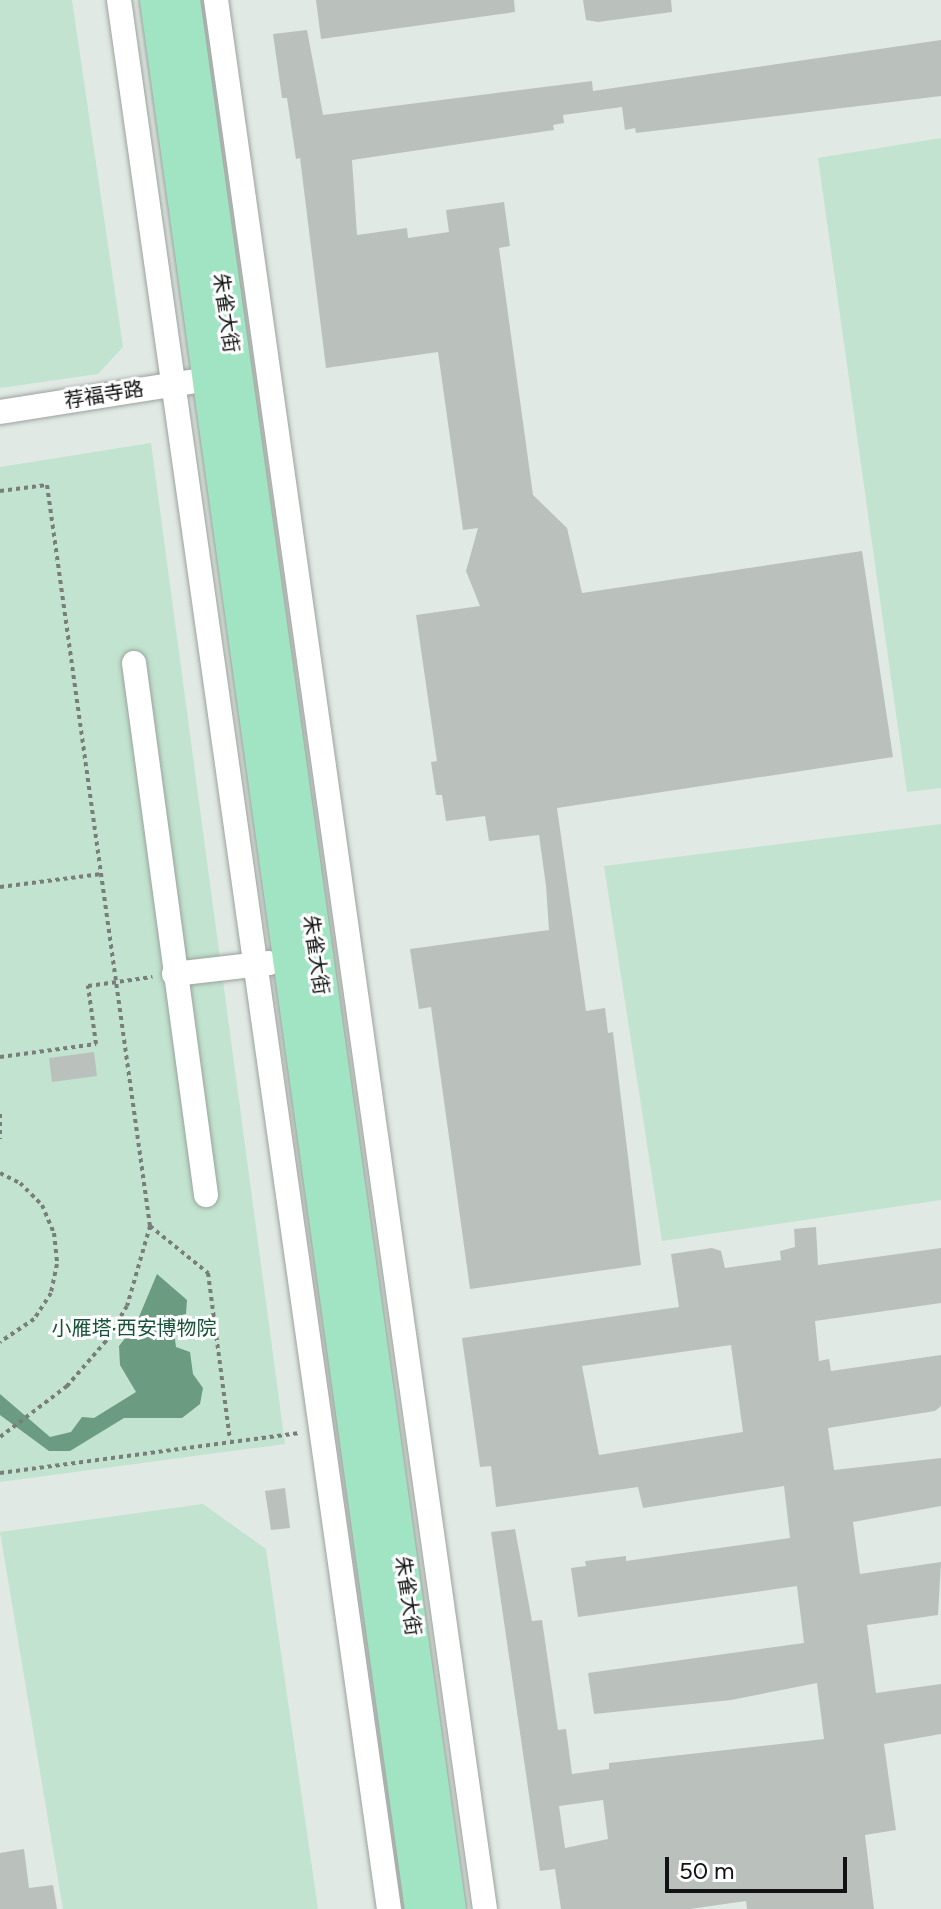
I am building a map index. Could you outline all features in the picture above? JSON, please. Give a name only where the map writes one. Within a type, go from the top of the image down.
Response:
[{"type":"main road","name":"朱雀大街","points":[[156,0],[421,1909]]},
{"type":"main road","name":"朱雀大街","points":[[184,0],[450,1909]]},
{"type":"street","points":[[119,0],[389,1909]]},
{"type":"street","points":[[216,0],[485,1909]]},
{"type":"street","name":"荐福寺路","points":[[0,412],[208,379]]},
{"type":"street","points":[[134,663],[206,1195]]},
{"type":"street","points":[[174,974],[287,961]]},
{"type":"path","points":[[0,491],[47,485],[150,1226],[127,1306],[106,1341],[67,1386],[0,1437]]},
{"type":"path","points":[[0,887],[101,874]]},
{"type":"path","points":[[0,1057],[96,1044],[88,986],[174,974]]},
{"type":"path","points":[[0,1114],[0,1139]]},
{"type":"path","points":[[0,1173],[20,1183],[42,1205],[54,1233],[57,1264],[51,1293],[34,1319],[0,1342]]},
{"type":"path","points":[[150,1226],[208,1273],[230,1440]]},
{"type":"path","points":[[0,1473],[230,1440],[321,1431]]},
{"type":"green space","points":[[0,0],[72,0],[123,347],[98,374],[0,388]]},
{"type":"green space","points":[[941,138],[941,788],[907,792],[818,158]]},
{"type":"green space","name":"小雁塔·西安博物院","points":[[151,443],[285,1444],[0,1482],[0,467]]},
{"type":"green space","points":[[941,824],[941,1200],[662,1241],[604,866]]},
{"type":"green space","points":[[203,1504],[266,1549],[318,1909],[63,1909],[0,1532]]},
{"type":"shaded area","points":[[157,1274],[187,1300],[186,1314],[172,1317],[176,1347],[190,1352],[193,1374],[203,1388],[200,1404],[182,1418],[124,1418],[70,1451],[49,1451],[0,1415],[0,1394],[50,1437],[71,1432],[82,1417],[94,1418],[136,1392],[120,1365],[119,1346],[136,1324]]},
{"type":"building","points":[[316,0],[514,0],[515,12],[321,39]]},
{"type":"building","points":[[583,0],[671,0],[672,12],[598,22],[586,20]]},
{"type":"building","points":[[307,30],[323,115],[592,81],[593,91],[941,40],[941,96],[636,133],[635,128],[625,130],[622,107],[563,115],[564,123],[553,125],[554,130],[352,160],[357,235],[407,228],[408,238],[449,232],[446,210],[504,202],[510,246],[499,248],[533,495],[567,528],[582,593],[862,551],[893,757],[557,808],[586,1011],[605,1008],[608,1033],[613,1032],[641,1265],[470,1289],[431,1007],[419,1009],[410,949],[549,930],[546,886],[539,835],[489,841],[485,816],[446,821],[442,795],[436,795],[431,762],[437,761],[416,615],[480,606],[466,571],[478,528],[463,530],[438,352],[326,368],[300,158],[296,159],[287,98],[282,98],[273,34]]},
{"type":"building","points":[[94,1052],[97,1076],[52,1082],[49,1058]]},
{"type":"building","points":[[816,1227],[818,1265],[941,1248],[941,1303],[815,1321],[819,1361],[829,1359],[831,1371],[941,1355],[941,1406],[935,1411],[828,1428],[834,1470],[941,1458],[941,1506],[853,1522],[860,1574],[941,1562],[938,1615],[867,1625],[876,1693],[941,1684],[941,1734],[884,1744],[896,1830],[865,1835],[874,1909],[747,1909],[746,1901],[690,1909],[561,1909],[555,1869],[540,1871],[491,1532],[515,1529],[532,1621],[542,1620],[558,1730],[566,1729],[572,1774],[609,1769],[609,1763],[824,1739],[817,1683],[731,1700],[594,1714],[588,1673],[804,1643],[797,1586],[578,1617],[571,1568],[586,1566],[585,1561],[626,1556],[626,1561],[790,1538],[784,1486],[643,1508],[638,1487],[496,1507],[491,1466],[480,1467],[462,1338],[679,1307],[671,1254],[712,1248],[721,1251],[725,1268],[781,1260],[780,1251],[795,1247],[794,1229]],"holes":[[[731,1345],[743,1432],[599,1455],[582,1366]],[[603,1800],[608,1839],[565,1848],[559,1806]]]},
{"type":"building","points":[[285,1488],[290,1528],[271,1530],[265,1491]]},
{"type":"building","points":[[24,1849],[29,1888],[53,1885],[57,1909],[0,1909],[0,1853]]}]
